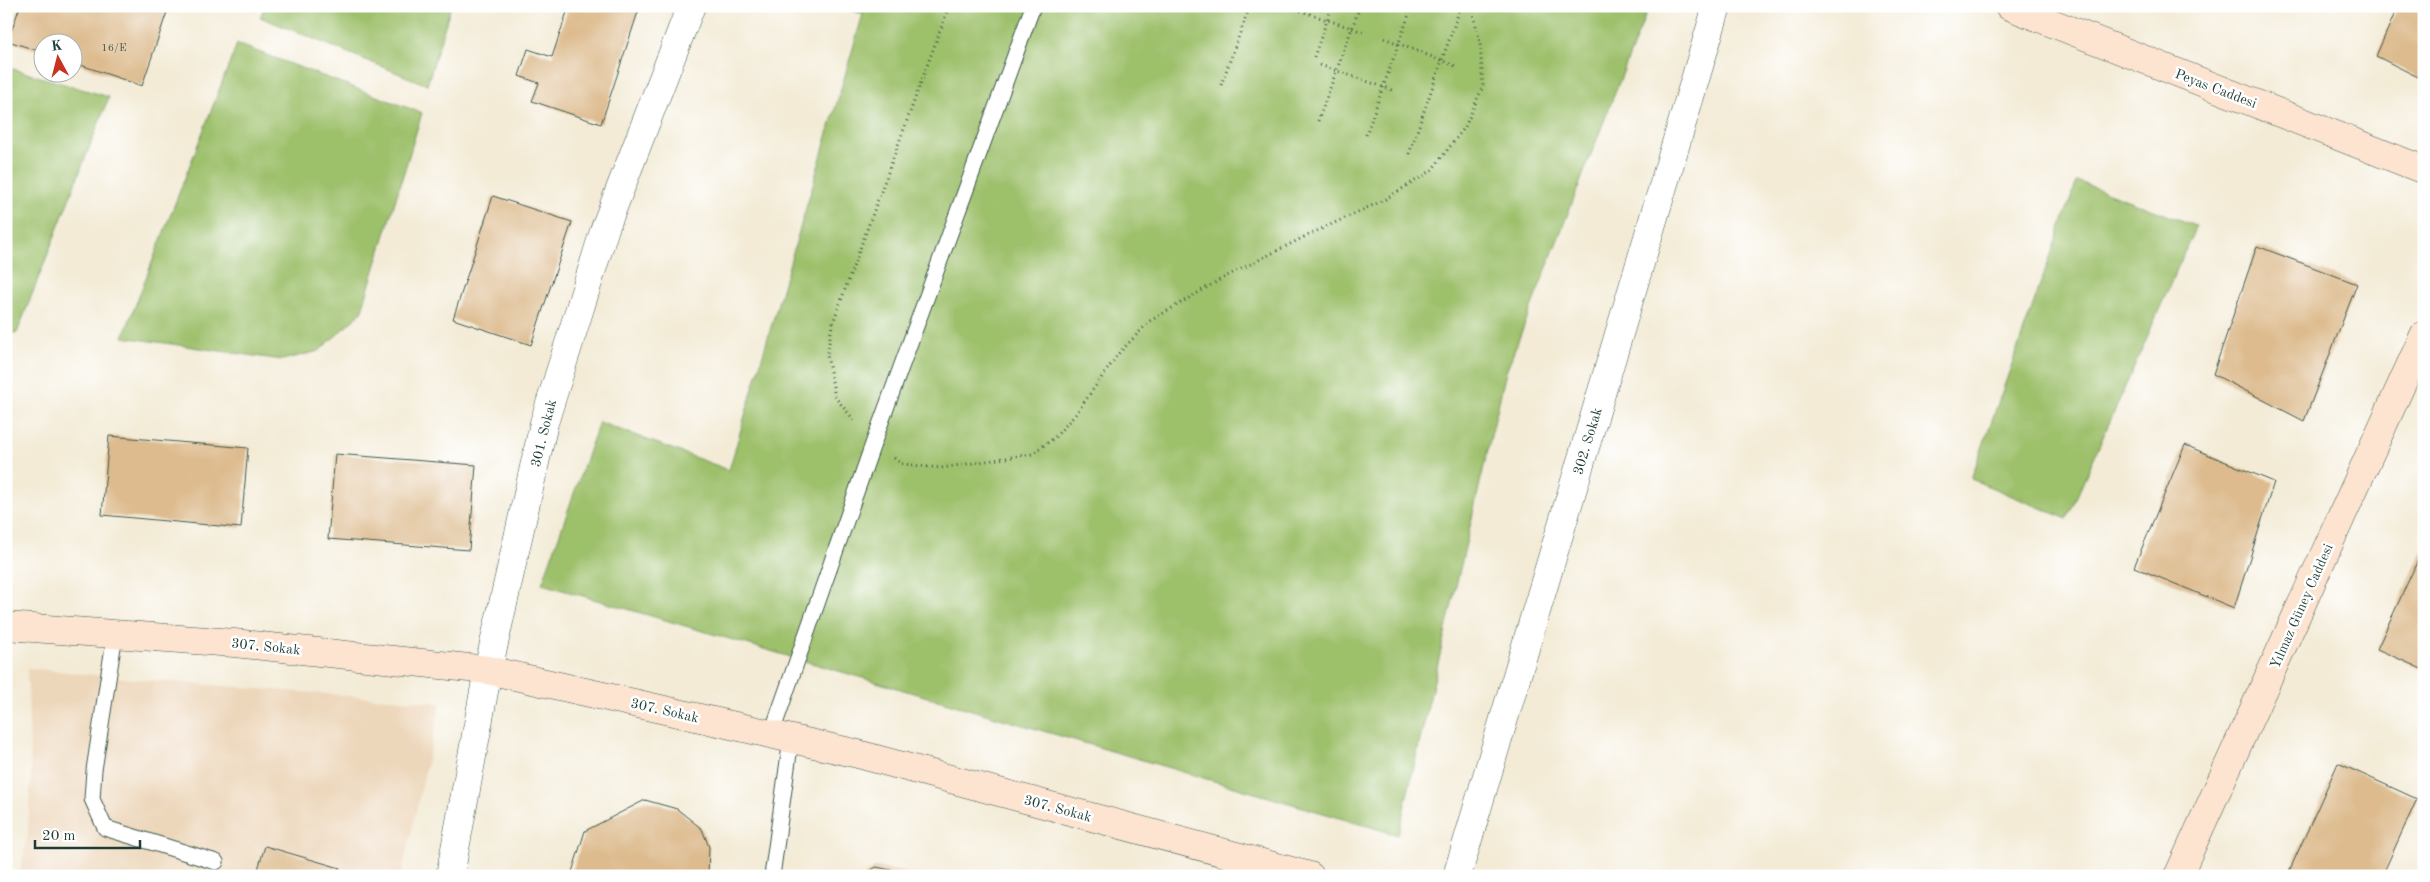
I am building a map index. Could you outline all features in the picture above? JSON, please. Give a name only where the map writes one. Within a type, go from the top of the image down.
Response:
[{"type":"street","name":"301. Sokak","points":[[450,876],[488,670],[544,423],[604,228],[691,6]]},
{"type":"street","name":"302. Sokak","points":[[1457,876],[1718,6]]},
{"type":"street","name":"Peyas Caddesi","points":[[2009,6],[2424,170]]},
{"type":"street","name":"Yılmaz Güney Caddesi","points":[[2178,876],[2424,335]]},
{"type":"street","name":"307. Sokak","points":[[6,626],[234,643],[488,670],[863,756],[1310,876]]},
{"type":"lane","points":[[772,876],[781,737],[872,444],[1033,6]]},
{"type":"lane","points":[[115,634],[94,770],[92,798],[105,828],[216,862]]},
{"type":"path","points":[[949,6],[832,325],[827,356],[835,397],[872,444],[902,464],[941,468],[1032,454],[1054,438],[1075,415],[1119,353],[1150,320],[1223,278],[1306,236],[1384,200],[1432,171],[1465,127],[1483,86],[1480,42],[1472,10],[1468,6]]},
{"type":"path","points":[[1221,85],[1250,6]]},
{"type":"path","points":[[1286,6],[1364,32]]},
{"type":"path","points":[[1314,57],[1332,6]]},
{"type":"path","points":[[1318,121],[1360,6]]},
{"type":"path","points":[[1366,135],[1412,6]]},
{"type":"path","points":[[1409,154],[1461,6]]},
{"type":"path","points":[[1384,38],[1458,67]]},
{"type":"path","points":[[1320,65],[1392,90]]},
{"type":"shaded area","points":[[27,668],[133,679],[441,703],[401,876],[19,876],[28,835],[31,774]]},
{"type":"green space","points":[[265,6],[451,6],[427,85],[260,17]]},
{"type":"green space","points":[[839,6],[1649,6],[1506,372],[1398,835],[542,584],[599,422],[729,470],[863,14]]},
{"type":"green space","points":[[237,44],[422,113],[361,313],[319,351],[282,360],[123,337]]},
{"type":"green space","points":[[6,67],[32,75],[32,82],[58,82],[109,97],[17,333],[6,332]]},
{"type":"green space","points":[[2077,181],[2196,226],[2067,519],[1971,479]]},
{"type":"building","points":[[20,6],[169,6],[142,86],[82,65],[82,32],[32,32],[32,49],[8,41]]},
{"type":"building","points":[[552,6],[640,6],[601,124],[532,101],[539,83],[519,76],[528,49],[552,57],[567,12]]},
{"type":"building","points":[[2398,6],[2424,6],[2424,80],[2376,56]]},
{"type":"building","points":[[493,196],[572,222],[531,345],[453,319]]},
{"type":"building","points":[[2257,246],[2357,284],[2304,421],[2213,374]]},
{"type":"building","points":[[109,436],[248,448],[241,528],[102,515]]},
{"type":"building","points":[[2185,445],[2274,482],[2234,608],[2134,567]]},
{"type":"building","points":[[335,454],[476,465],[469,550],[328,539]]},
{"type":"building","points":[[2424,547],[2424,670],[2377,649]]},
{"type":"building","points":[[2338,763],[2417,799],[2382,876],[2287,876]]},
{"type":"building","points":[[645,800],[677,809],[702,829],[709,847],[708,876],[573,876],[572,872],[585,831]]},
{"type":"building","points":[[265,846],[340,868],[337,876],[256,876]]},
{"type":"building","points":[[876,867],[916,875],[916,876],[863,876]]}]
